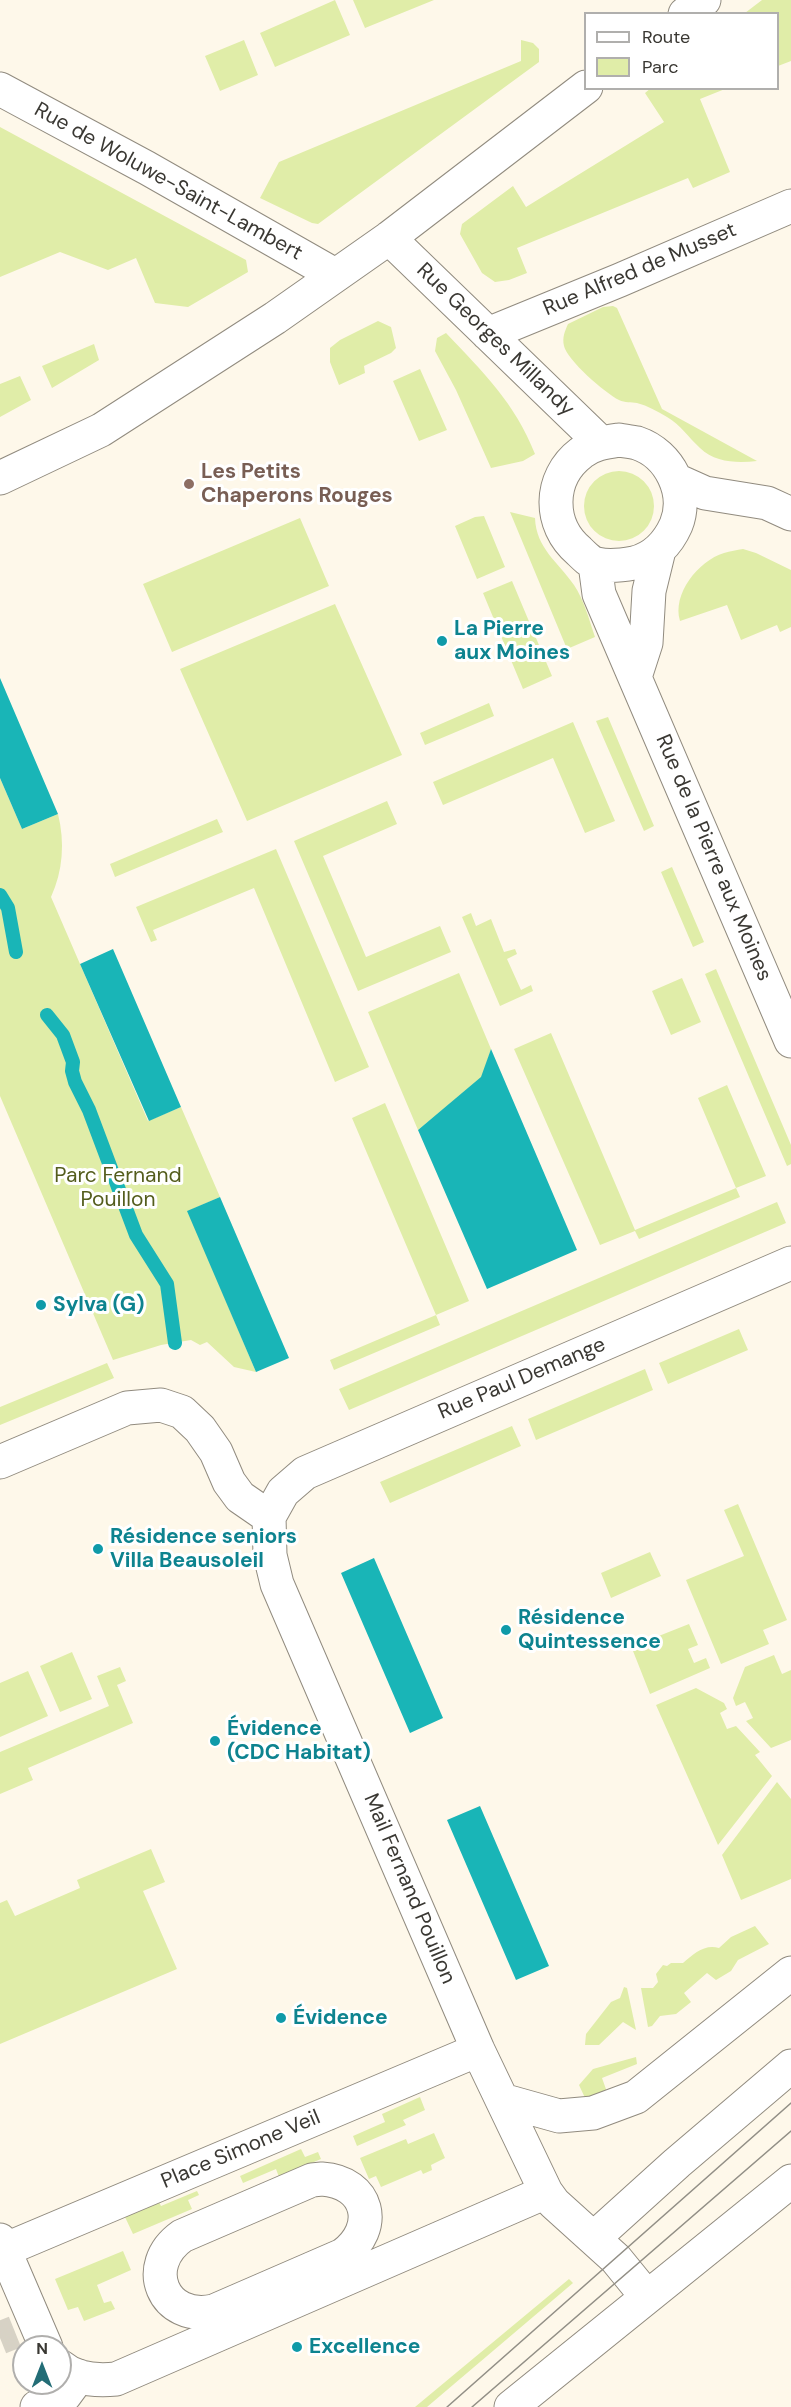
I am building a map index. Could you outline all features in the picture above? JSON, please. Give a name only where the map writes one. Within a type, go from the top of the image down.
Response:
[{"type":"street","points":[[688,12],[704,0]]},
{"type":"street","points":[[0,478],[101,430],[275,318],[389,238],[584,88]]},
{"type":"street","name":"Rue de Woluwe-Saint-Lambert","points":[[0,89],[147,168],[335,275]]},
{"type":"street","name":"Rue Alfred de Musset","points":[[489,333],[620,280],[791,206]]},
{"type":"street","name":"Rue Georges Millandy","points":[[389,238],[601,442]]},
{"type":"street","points":[[619,440],[637,443],[653,452],[667,464],[676,480],[680,499],[679,518],[671,536],[659,550],[642,561],[624,565],[595,564],[569,543],[559,525],[555,505],[558,485],[567,466],[582,452],[601,442],[619,440]]},
{"type":"street","points":[[676,480],[705,493],[767,503],[791,514]]},
{"type":"street","points":[[636,674],[646,642],[650,591],[659,550]]},
{"type":"street","name":"Rue de la Pierre aux Moines","points":[[595,564],[599,594],[636,674],[791,1041]]},
{"type":"street","name":"Rue Paul Demange","points":[[269,1517],[283,1492],[305,1473],[791,1263]]},
{"type":"street","points":[[0,1462],[127,1408],[161,1405],[182,1412],[200,1429],[216,1452],[229,1482],[240,1497],[269,1517]]},
{"type":"street","name":"Mail Fernand Pouillon","points":[[269,1517],[270,1555],[277,1584],[478,2050],[546,2192],[554,2203],[621,2265],[648,2297]]},
{"type":"street","points":[[502,2100],[559,2116],[593,2113],[636,2097],[791,1973]]},
{"type":"street","name":"Place Simone Veil","points":[[32,2334],[2,2245],[478,2050]]},
{"type":"street","points":[[594,2238],[677,2163],[791,2066]]},
{"type":"street","points":[[333,2179],[344,2183],[360,2198],[366,2219],[364,2230],[352,2248],[343,2255],[214,2311],[192,2312],[182,2309],[166,2294],[161,2283],[161,2261],[173,2242],[182,2236],[312,2180],[333,2179]]},
{"type":"street","points":[[511,2407],[791,2181]]},
{"type":"street","points":[[72,2372],[98,2381],[116,2379],[546,2192]]},
{"type":"street","points":[[37,2407],[65,2395]]},
{"type":"green space","points":[[335,0],[350,35],[275,67],[260,33]]},
{"type":"green space","points":[[353,0],[434,0],[365,28]]},
{"type":"green space","points":[[762,0],[791,0],[791,61],[779,66],[779,12],[746,12]]},
{"type":"green space","points":[[244,40],[258,75],[220,91],[205,56]]},
{"type":"green space","points":[[521,40],[533,43],[539,49],[539,62],[318,224],[260,198],[279,162],[521,61]]},
{"type":"green space","points":[[649,90],[722,90],[700,99],[730,172],[693,188],[688,178],[517,248],[527,273],[509,280],[495,282],[482,273],[460,234],[462,224],[513,186],[526,207],[664,122],[645,93]]},
{"type":"green space","points":[[0,127],[246,260],[248,272],[188,307],[155,303],[136,258],[108,270],[60,252],[0,277]]},
{"type":"green space","points":[[603,307],[617,308],[662,409],[757,461],[735,462],[713,457],[700,448],[672,420],[645,406],[619,400],[596,384],[579,367],[564,346],[568,324]]},
{"type":"green space","points":[[378,321],[391,327],[396,348],[391,353],[364,366],[365,373],[339,385],[330,362],[330,348],[340,340]]},
{"type":"green space","points":[[446,333],[497,389],[518,419],[535,454],[523,461],[491,468],[456,390],[435,351],[437,338]]},
{"type":"green space","points":[[94,344],[99,360],[52,388],[42,366]]},
{"type":"green space","points":[[420,369],[447,430],[419,441],[393,381]]},
{"type":"green space","points":[[20,376],[31,400],[0,417],[0,384]]},
{"type":"green space","points":[[619,471],[632,474],[644,481],[651,493],[654,506],[651,519],[644,531],[632,538],[619,541],[606,538],[594,531],[587,519],[584,506],[587,493],[594,481],[606,474]]},
{"type":"green space","points":[[510,512],[535,518],[539,538],[581,597],[595,637],[567,649]]},
{"type":"green space","points":[[484,516],[505,567],[477,579],[455,526],[475,517]]},
{"type":"green space","points":[[300,518],[329,586],[172,652],[143,584]]},
{"type":"green space","points":[[743,549],[791,570],[791,627],[780,632],[777,625],[741,640],[727,605],[680,621],[680,600],[689,580],[714,557]]},
{"type":"green space","points":[[512,581],[552,676],[523,689],[483,593]]},
{"type":"green space","points":[[335,604],[402,755],[247,821],[180,669]]},
{"type":"green space","points":[[489,703],[494,716],[425,745],[420,733]]},
{"type":"green space","points":[[608,717],[654,826],[644,831],[596,721]]},
{"type":"green space","points":[[573,722],[615,821],[585,833],[553,758],[443,805],[433,782]]},
{"type":"green space","name":"Parc Fernand Pouillon","points":[[0,778],[22,829],[58,814],[62,835],[62,856],[51,897],[148,1121],[181,1107],[220,1197],[188,1211],[256,1372],[234,1367],[207,1342],[200,1345],[191,1340],[161,1345],[113,1360],[0,1096]]},
{"type":"green space","points":[[387,801],[397,824],[323,856],[366,957],[440,926],[451,952],[358,991],[294,841]]},
{"type":"green space","points":[[217,819],[223,832],[115,877],[110,864]]},
{"type":"green space","points":[[276,849],[369,1067],[335,1082],[254,888],[153,930],[157,940],[151,942],[136,907]]},
{"type":"green space","points":[[672,867],[704,942],[693,947],[661,872]]},
{"type":"green space","points":[[471,913],[476,926],[491,919],[504,952],[515,949],[517,954],[507,959],[521,990],[531,985],[533,991],[500,1006],[462,917]]},
{"type":"green space","points":[[716,969],[791,1145],[791,1164],[787,1166],[705,974]]},
{"type":"green space","points":[[459,973],[491,1049],[482,1077],[418,1130],[368,1012]]},
{"type":"green space","points":[[682,978],[701,1022],[671,1035],[652,991]]},
{"type":"green space","points":[[551,1033],[635,1230],[736,1188],[740,1197],[639,1239],[635,1231],[600,1245],[514,1049]]},
{"type":"green space","points":[[727,1085],[766,1176],[736,1188],[698,1098]]},
{"type":"green space","points":[[385,1103],[469,1301],[436,1315],[352,1118]]},
{"type":"green space","points":[[777,1202],[786,1223],[349,1410],[339,1389]]},
{"type":"green space","points":[[436,1315],[440,1325],[334,1370],[330,1360]]},
{"type":"green space","points":[[739,1329],[748,1350],[668,1384],[659,1363]]},
{"type":"green space","points":[[107,1363],[114,1378],[0,1425],[0,1407]]},
{"type":"green space","points":[[645,1369],[653,1390],[536,1440],[528,1419]]},
{"type":"green space","points":[[512,1426],[521,1446],[390,1503],[380,1482]]},
{"type":"green space","points":[[738,1504],[787,1620],[763,1630],[769,1644],[721,1664],[686,1580],[744,1556],[724,1510]]},
{"type":"green space","points":[[650,1552],[661,1576],[611,1598],[601,1573]]},
{"type":"green space","points":[[689,1624],[698,1645],[688,1649],[694,1663],[706,1658],[710,1668],[650,1694],[633,1651],[643,1648],[641,1643]]},
{"type":"green space","points":[[72,1652],[92,1699],[60,1712],[40,1666]]},
{"type":"green space","points":[[774,1655],[782,1674],[791,1670],[791,1740],[771,1748],[746,1721],[753,1718],[745,1702],[736,1706],[733,1698],[745,1667]]},
{"type":"green space","points":[[120,1667],[126,1681],[117,1685],[133,1723],[28,1768],[33,1780],[0,1794],[0,1752],[109,1706],[97,1676]]},
{"type":"green space","points":[[28,1671],[48,1716],[0,1737],[0,1683]]},
{"type":"green space","points":[[696,1688],[724,1703],[727,1709],[720,1713],[727,1729],[736,1726],[760,1752],[755,1755],[772,1776],[718,1845],[656,1705]]},
{"type":"green space","points":[[777,1782],[791,1799],[791,1879],[741,1900],[722,1855]]},
{"type":"green space","points":[[151,1849],[165,1882],[143,1891],[177,1969],[0,2044],[0,1903],[7,1900],[15,1916],[80,1888],[77,1880]]},
{"type":"green space","points":[[755,1926],[769,1944],[738,1960],[731,1971],[716,1980],[707,1973],[684,1993],[691,2002],[676,2014],[660,2016],[652,2026],[648,2027],[641,1988],[653,1988],[658,1982],[656,1974],[663,1965],[683,1963],[704,1949],[719,1948],[731,1937]]},
{"type":"green space","points":[[624,1987],[627,1988],[636,2030],[623,2022],[599,2045],[585,2045],[586,2034],[611,2002],[620,1998]]},
{"type":"green space","points":[[636,2057],[637,2064],[602,2078],[607,2092],[586,2100],[579,2085],[593,2069]]},
{"type":"green space","points":[[420,2097],[425,2110],[403,2120],[406,2125],[357,2146],[353,2136],[385,2122],[382,2114]]},
{"type":"green space","points":[[434,2133],[445,2158],[431,2165],[432,2170],[423,2174],[421,2170],[381,2187],[376,2176],[369,2179],[360,2158],[406,2139],[408,2144]]},
{"type":"green space","points":[[301,2149],[305,2157],[318,2152],[321,2159],[279,2177],[276,2169],[243,2183],[240,2176]]},
{"type":"green space","points":[[197,2191],[199,2195],[188,2200],[192,2209],[133,2234],[125,2217],[159,2202],[161,2206]]},
{"type":"green space","points":[[123,2251],[131,2270],[97,2285],[104,2303],[111,2301],[115,2309],[84,2321],[78,2307],[68,2310],[55,2279]]},
{"type":"green space","points":[[569,2279],[573,2283],[427,2407],[415,2407]]},
{"type":"water","points":[[0,678],[58,814],[22,829],[0,778]]},
{"type":"water","points":[[113,949],[181,1107],[149,1121],[80,964]]},
{"type":"water","points":[[491,1049],[577,1250],[487,1289],[418,1130],[481,1077]]},
{"type":"water","points":[[220,1197],[289,1358],[256,1372],[187,1211]]},
{"type":"water","points":[[374,1558],[443,1718],[410,1733],[341,1573]]},
{"type":"water","points":[[480,1806],[549,1966],[516,1980],[447,1820]]},
{"type":"waterway","points":[[0,895],[8,908],[16,952]]},
{"type":"waterway","points":[[47,1015],[63,1035],[73,1062],[72,1071],[75,1082],[89,1110],[136,1235],[167,1284],[175,1343]]},
{"type":"tunnel","points":[[0,2338],[15,2332]]},
{"type":"tram line","points":[[447,2407],[791,2103]]},
{"type":"tram line","points":[[472,2407],[791,2131]]},
{"type":"place","name":"Les Petits Chaperons Rouges","points":[[189,484]]},
{"type":"place","name":"La Pierre aux Moines","points":[[442,641]]},
{"type":"place","name":"Sylva (G)","points":[[41,1305]]},
{"type":"place","name":"Résidence seniors Villa Beausoleil","points":[[98,1549]]},
{"type":"place","name":"Résidence Quintessence","points":[[506,1630]]},
{"type":"place","name":"Évidence (CDC Habitat)","points":[[215,1741]]},
{"type":"place","name":"Évidence","points":[[281,2018]]},
{"type":"place","name":"Excellence","points":[[297,2347]]}]
